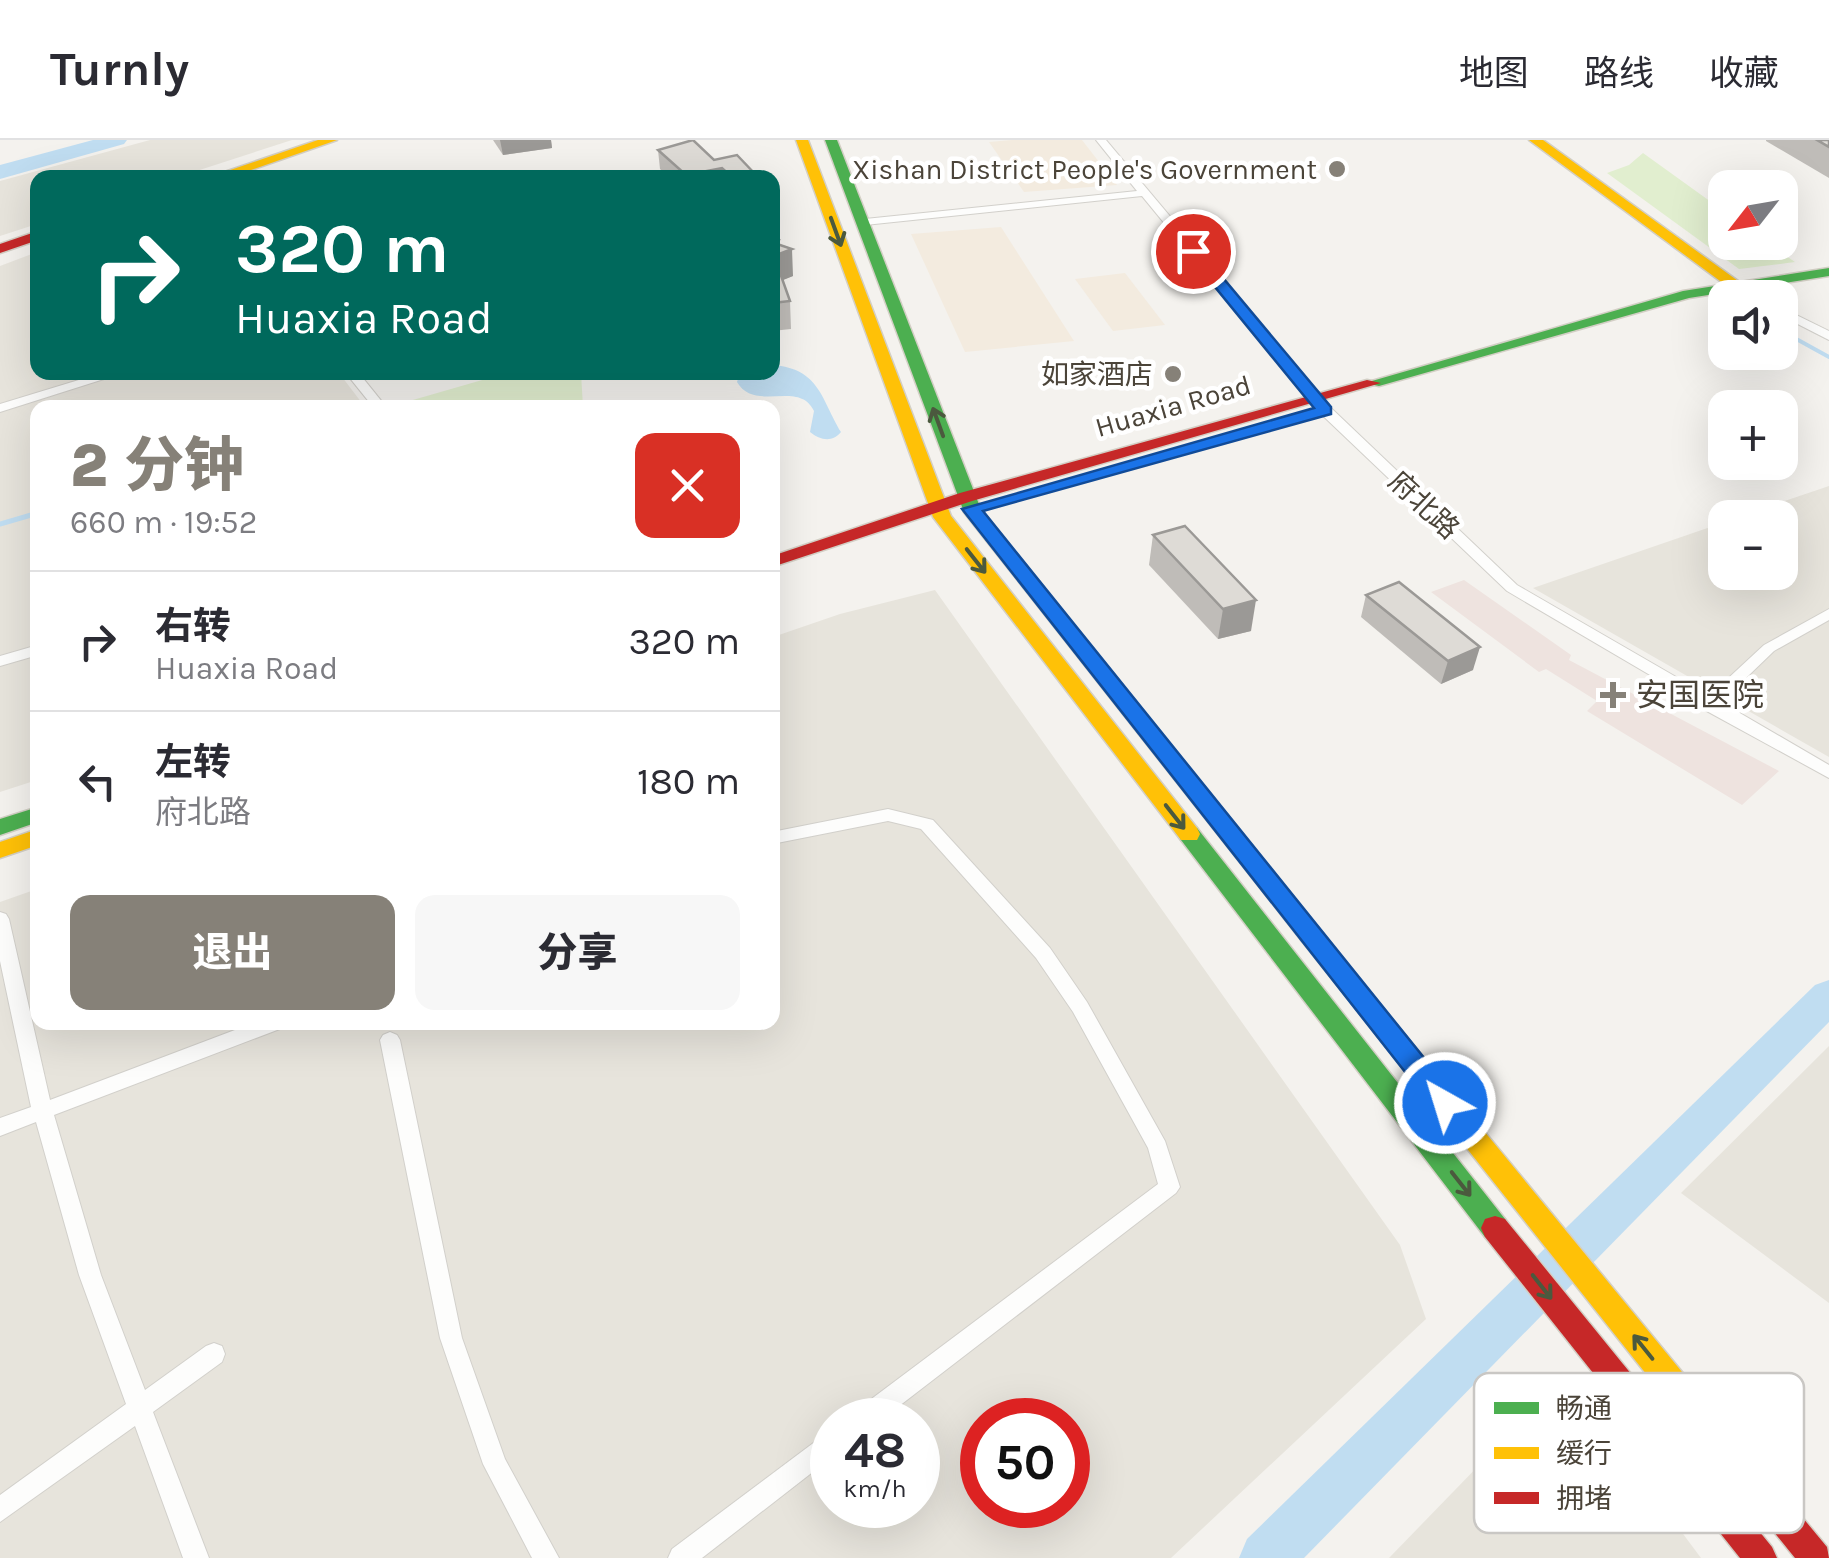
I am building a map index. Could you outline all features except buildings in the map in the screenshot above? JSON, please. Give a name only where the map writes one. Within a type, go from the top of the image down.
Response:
[{"type":"main road","points":[[216,170],[308,140]]},
{"type":"main road","points":[[238,170],[331,140]]},
{"type":"main road","points":[[802,140],[939,512],[1611,1373]]},
{"type":"main road","points":[[831,140],[968,503],[1665,1373]]},
{"type":"main road","points":[[1535,140],[1724,280]]},
{"type":"main road","points":[[1550,140],[1726,280]]},
{"type":"main road","points":[[0,248],[30,238]]},
{"type":"main road","points":[[0,257],[30,246]]},
{"type":"main road","name":"Huaxia Road","points":[[1796,280],[1829,272]]},
{"type":"main road","name":"Huaxia Road","points":[[1798,287],[1829,284]]},
{"type":"main road","name":"Huaxia Road","points":[[780,560],[1319,404],[1708,302]]},
{"type":"main road","name":"Huaxia Road","points":[[780,575],[939,512]]},
{"type":"main road","points":[[0,827],[30,817]]},
{"type":"main road","points":[[0,850],[30,841]]},
{"type":"main road","points":[[1741,1533],[1761,1558]]},
{"type":"main road","points":[[1796,1533],[1816,1558]]},
{"type":"street","name":"府北路","points":[[1101,140],[1319,404],[1512,588],[1829,772]]},
{"type":"street","points":[[864,222],[1144,193]]},
{"type":"street","points":[[1798,320],[1829,336]]},
{"type":"street","points":[[0,408],[93,380]]},
{"type":"street","points":[[357,380],[374,400]]},
{"type":"street","points":[[1709,705],[1770,648],[1829,614]]},
{"type":"street","points":[[0,661],[30,652]]},
{"type":"street","points":[[780,836],[888,816],[927,824],[1043,953],[1080,1008],[1158,1147],[1169,1186],[891,1398]]},
{"type":"street","points":[[0,919],[42,1109],[90,1275],[196,1558]]},
{"type":"street","points":[[0,1127],[256,1030]]},
{"type":"street","points":[[390,1040],[451,1338],[495,1464],[546,1558]]},
{"type":"street","points":[[0,1510],[214,1354]]},
{"type":"street","points":[[681,1558],[810,1459]]},
{"type":"shaded area","points":[[150,140],[292,140],[200,170],[40,170]]},
{"type":"shaded area","points":[[1082,140],[1117,185],[1024,192],[989,142]]},
{"type":"shaded area","points":[[30,173],[30,226],[0,236],[0,181]]},
{"type":"shaded area","points":[[1001,227],[1074,341],[965,352],[911,234]]},
{"type":"shaded area","points":[[30,255],[30,380],[344,380],[360,400],[30,400],[30,782],[0,792],[0,266]]},
{"type":"shaded area","points":[[1125,273],[1165,325],[1113,331],[1075,279]]},
{"type":"shaded area","points":[[1829,486],[1829,757],[1533,588],[1708,528],[1708,590],[1798,590],[1798,500],[1787,500]]},
{"type":"shaded area","name":"安国医院","points":[[1464,580],[1571,655],[1569,660],[1779,771],[1742,805],[1587,711],[1597,701],[1546,669],[1539,672],[1431,592]]},
{"type":"shaded area","points":[[935,590],[1400,1245],[1426,1319],[1171,1558],[0,1558],[0,902],[30,891],[30,1030],[780,1030],[780,635],[840,614]]},
{"type":"shaded area","points":[[1829,1046],[1829,1303],[1681,1193]]},
{"type":"shaded area","points":[[1474,1470],[1474,1533],[1682,1533],[1701,1558],[1389,1558]]},
{"type":"green space","points":[[1643,153],[1708,200],[1708,246],[1607,173],[1629,165]]},
{"type":"green space","points":[[1727,260],[1795,262],[1739,269]]},
{"type":"green space","points":[[482,380],[581,380],[583,400],[413,400]]},
{"type":"water","points":[[780,366],[801,373],[817,388],[841,432],[834,438],[818,437],[810,432],[814,411],[807,402],[798,397],[755,395],[737,382],[780,380]]},
{"type":"waterway","points":[[0,172],[117,140]]},
{"type":"waterway","points":[[1798,340],[1829,357]]},
{"type":"waterway","points":[[0,524],[30,515]]},
{"type":"waterway","points":[[1266,1558],[1829,996]]},
{"type":"traffic: fast","points":[[831,140],[973,512]]},
{"type":"traffic: fast","points":[[1373,383],[1688,294],[1829,272]]},
{"type":"traffic: fast","points":[[0,827],[30,817]]},
{"type":"traffic: fast","points":[[1189,834],[1495,1228]]},
{"type":"traffic: slow","points":[[238,170],[331,140]]},
{"type":"traffic: slow","points":[[802,140],[942,517],[1189,834]]},
{"type":"traffic: slow","points":[[1535,140],[1728,280]]},
{"type":"traffic: slow","points":[[0,850],[30,840]]},
{"type":"traffic: slow","points":[[1310,935],[1664,1373]]},
{"type":"traffic: jam","points":[[0,249],[30,238]]},
{"type":"traffic: jam","points":[[780,559],[966,497],[1373,383]]},
{"type":"traffic: jam","points":[[973,512],[1310,935]]},
{"type":"traffic: jam","points":[[1495,1228],[1612,1373]]},
{"type":"traffic: jam","points":[[1741,1533],[1761,1558]]},
{"type":"traffic: jam","points":[[1795,1533],[1816,1558]]},
{"type":"place","name":"Xishan District People's Government","points":[[1337,169]]},
{"type":"place","name":"如家酒店","points":[[1173,374]]},
{"type":"place","name":"安国医院","points":[[1613,695]]},
{"type":"route","points":[[1193,251],[1325,410],[971,509],[1445,1103]]}]
